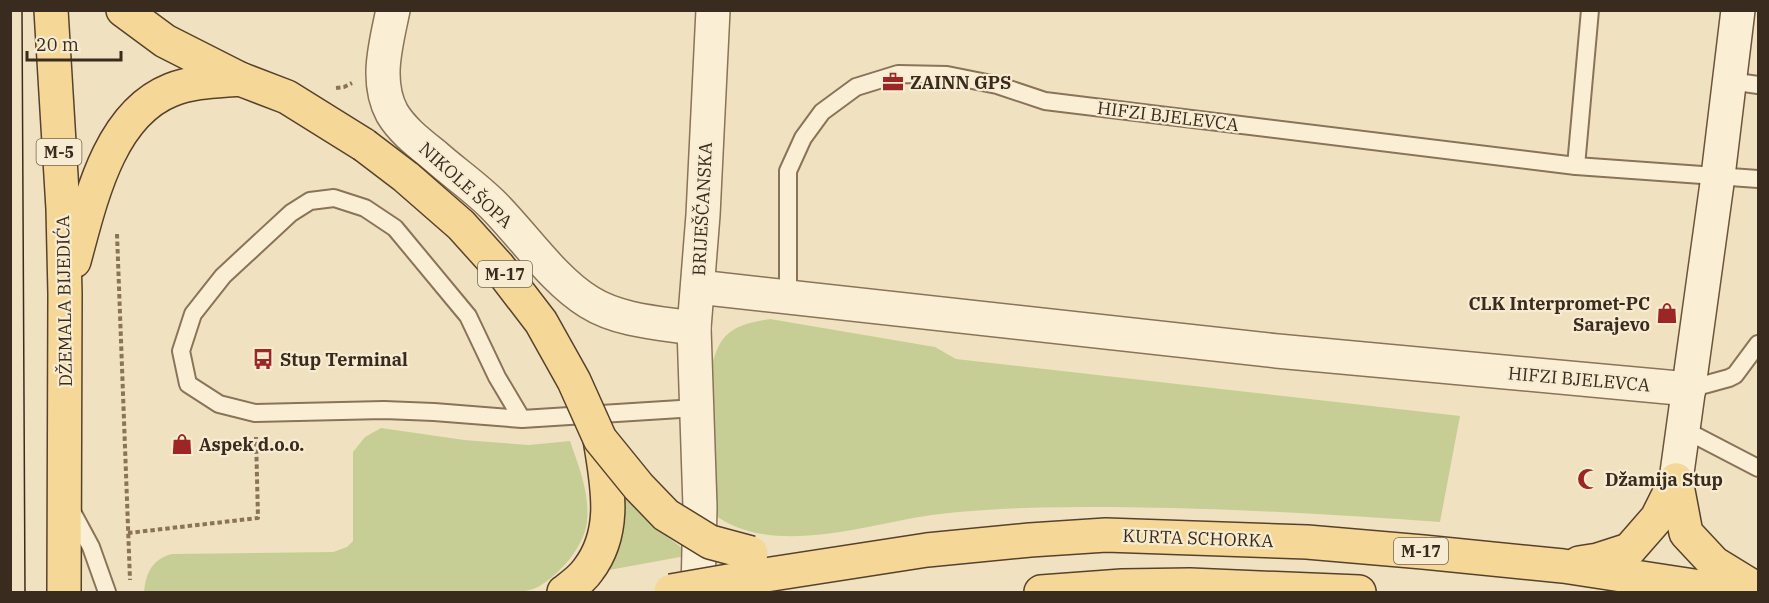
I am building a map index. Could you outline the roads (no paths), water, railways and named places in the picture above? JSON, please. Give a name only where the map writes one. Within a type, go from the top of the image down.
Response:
[{"type":"main road","name":"DŽEMALA BIJEDIĆA","points":[[51,10],[63,209],[65,294],[64,592]]},
{"type":"main road","name":"M-17","points":[[123,10],[165,41],[240,79],[287,97],[364,145],[406,177],[461,225],[498,266],[541,322],[574,381],[600,439],[639,487],[666,515],[748,566]]},
{"type":"main road","points":[[65,294],[106,159],[124,129],[145,105],[170,90],[197,82],[240,79]]},
{"type":"main road","points":[[564,592],[587,572],[601,549],[608,525],[609,493],[600,439]]},
{"type":"main road","points":[[1563,566],[1598,560],[1629,550],[1657,518],[1676,480]]},
{"type":"main road","points":[[1676,480],[1686,533],[1714,563],[1758,590]]},
{"type":"main road","name":"KURTA SCHORKA","points":[[678,592],[748,566],[820,565],[927,550],[1106,535],[1307,542],[1563,566],[1733,592]]},
{"type":"main road","points":[[1041,592],[1122,586],[1190,585],[1359,592]]},
{"type":"street","name":"NIKOLE ŠOPA","points":[[393,10],[382,64],[384,88],[392,112],[404,129],[492,204],[566,285],[589,303],[612,313],[650,322],[694,328]]},
{"type":"street","name":"BRIJEŠČANSKA","points":[[696,408],[694,328],[713,10]]},
{"type":"street","points":[[1676,480],[1718,176],[1744,83],[1738,10]]},
{"type":"street","name":"HIFZI BJELEVCA","points":[[698,287],[1277,351],[1689,389]]},
{"type":"street","points":[[678,592],[700,507],[696,408]]},
{"type":"lane","points":[[1576,166],[1590,10]]},
{"type":"lane","name":"HIFZI BJELEVCA","points":[[788,296],[788,171],[803,138],[822,112],[856,87],[898,74],[947,75],[997,85],[1045,101],[1576,166],[1758,179]]},
{"type":"lane","points":[[522,419],[497,377],[468,316],[395,228],[365,208],[334,198],[310,201],[291,213],[223,276],[193,314],[181,351],[188,384],[219,404],[255,413],[434,411],[522,419],[696,408]]},
{"type":"lane","points":[[1689,389],[1735,375],[1758,344]]},
{"type":"lane","points":[[1683,429],[1758,468]]},
{"type":"lane","points":[[65,499],[91,547],[107,592]]},
{"type":"tram line","points":[[22,10],[25,592]]},
{"type":"place","name":"ZAINN GPS","points":[[893,82]]},
{"type":"place","name":"CLK Interpromet-PC Sarajevo","points":[[1667,313]]},
{"type":"place","name":"Stup Terminal","points":[[263,359]]},
{"type":"place","name":"Aspek d.o.o.","points":[[182,444]]},
{"type":"place","name":"Džamija Stup","points":[[1588,479]]}]
